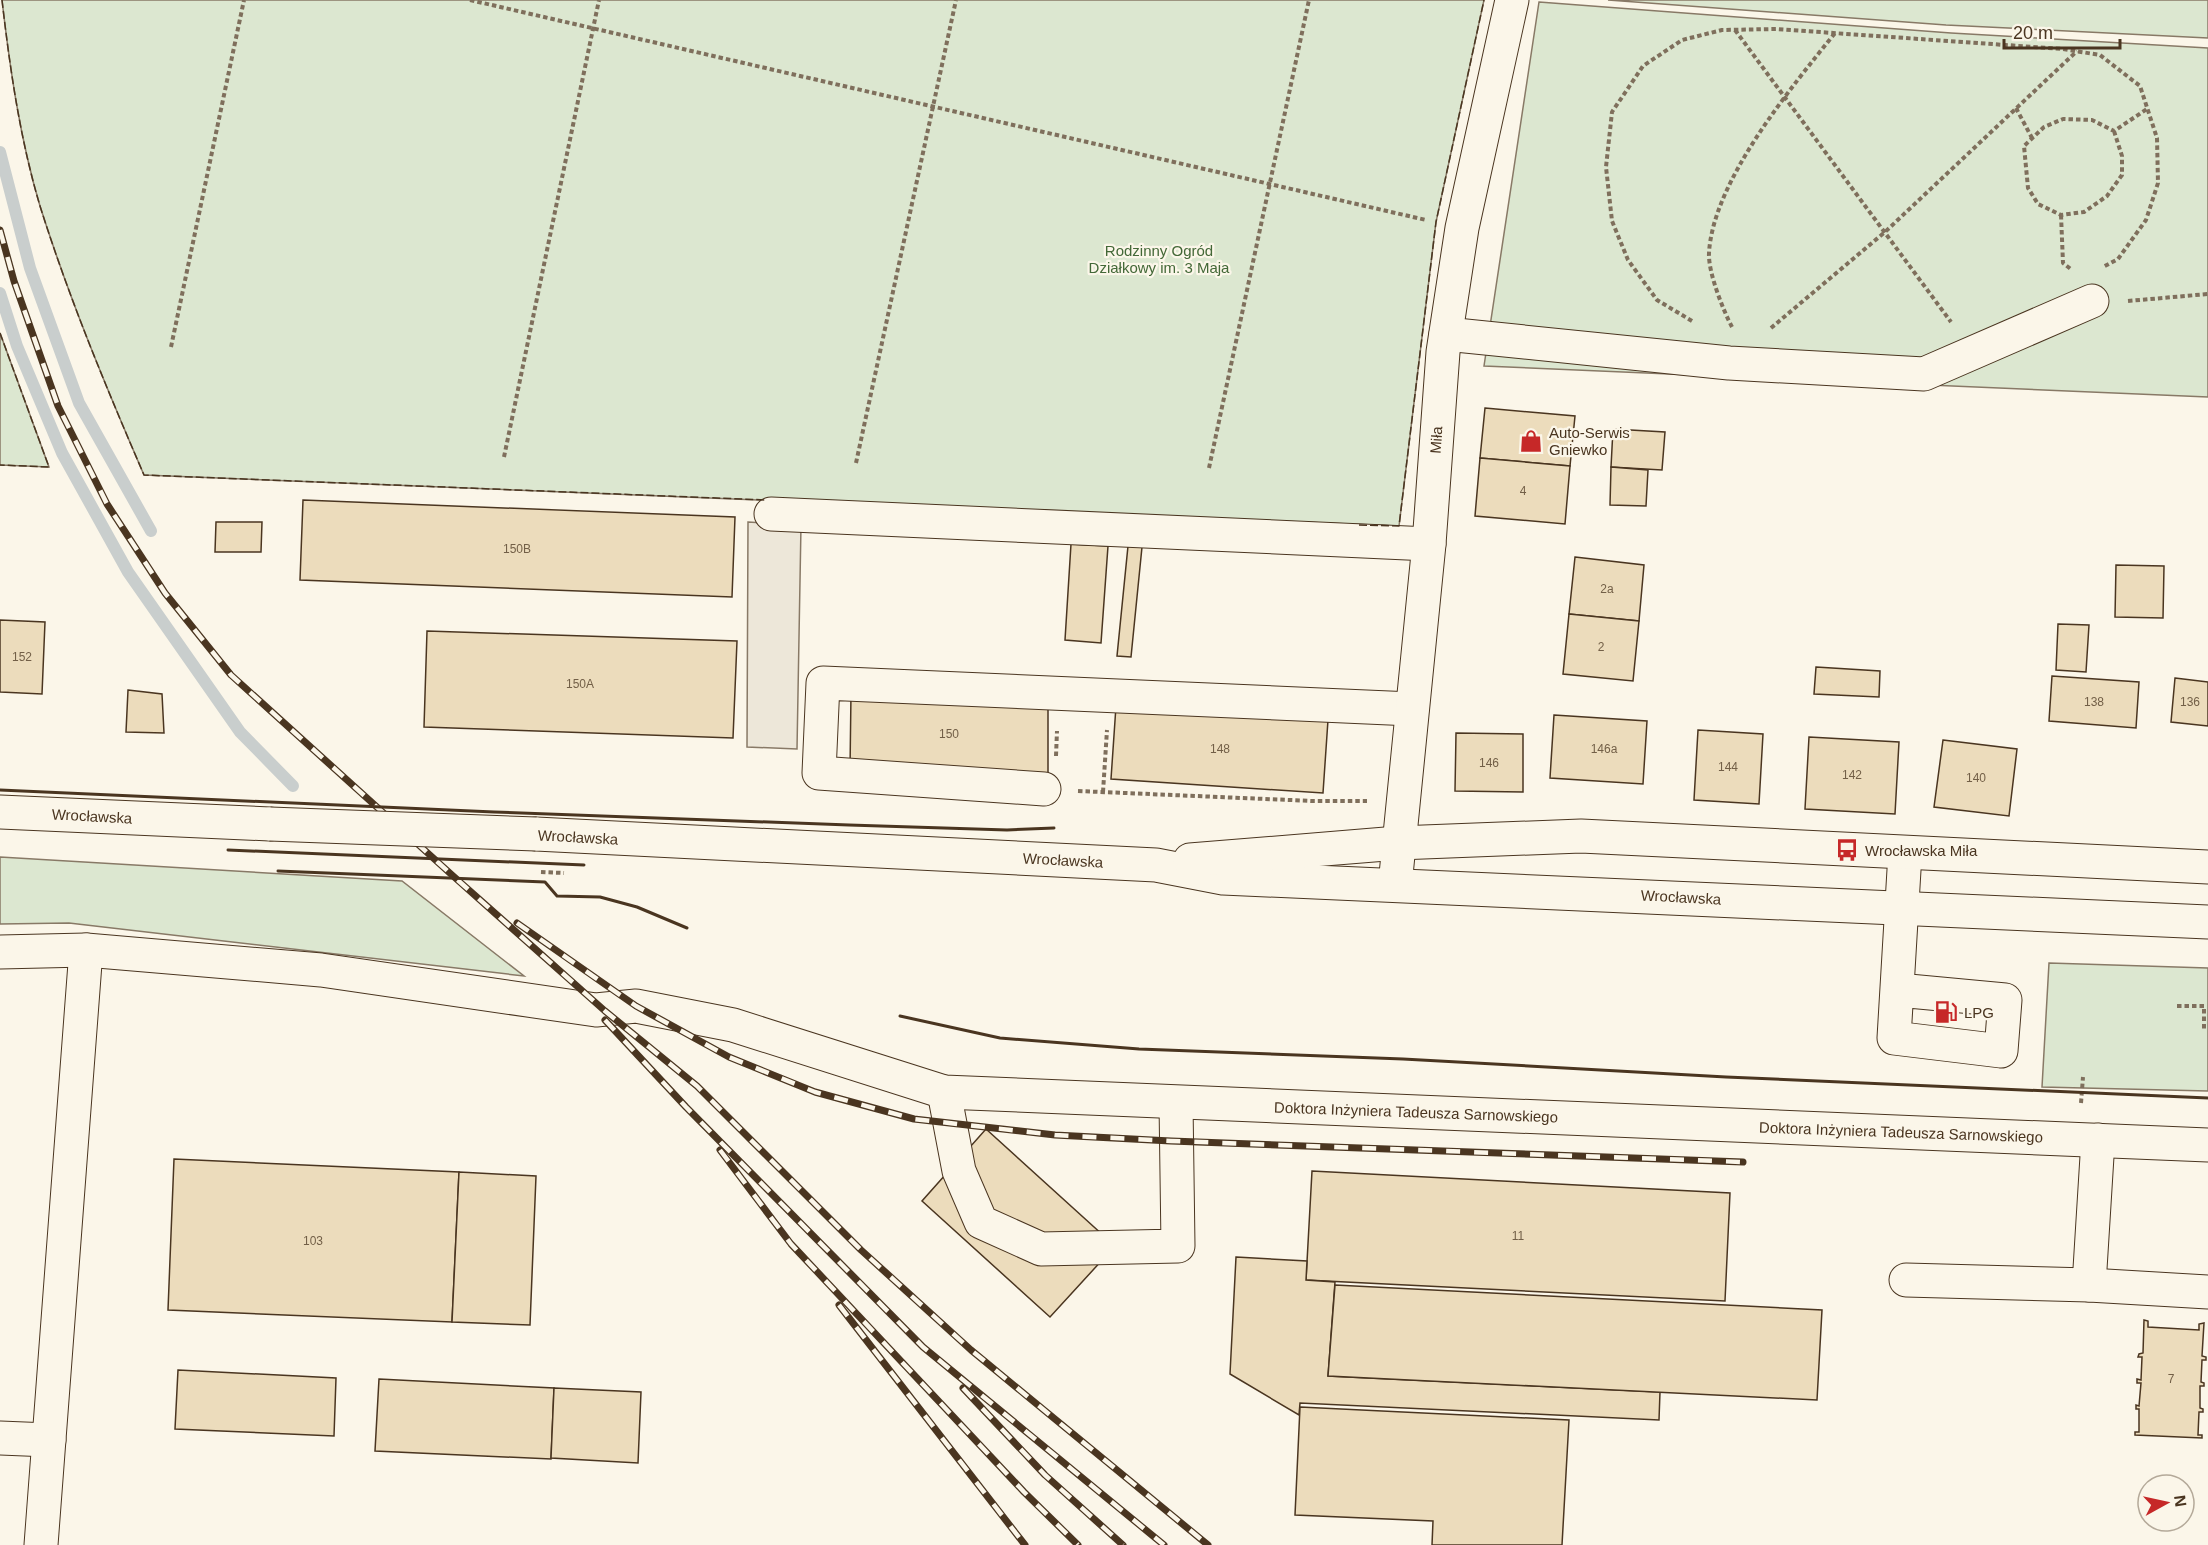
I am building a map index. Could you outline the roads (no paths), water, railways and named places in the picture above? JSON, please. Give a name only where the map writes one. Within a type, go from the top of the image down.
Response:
[{"type":"street","name":"Miła","points":[[1395,885],[1429,544],[1446,334],[1462,228],[1512,0]]},
{"type":"street","points":[[1446,334],[1729,363],[1924,374],[1973,351],[2088,289]]},
{"type":"street","points":[[771,514],[1429,544]]},
{"type":"street","points":[[1049,790],[819,773],[823,683],[1412,709]]},
{"type":"street","name":"Wrocławska","points":[[0,812],[536,834],[1156,865],[1223,878],[2208,922]]},
{"type":"street","name":"Wrocławska","points":[[1156,865],[1225,856],[1398,843],[1581,836],[2208,867]]},
{"type":"street","points":[[1898,990],[1905,853]]},
{"type":"street","points":[[41,1545],[86,950]]},
{"type":"street","name":"Doktora Inżyniera Tadeusza Sarnowskiego","points":[[0,952],[86,950],[321,970],[596,1010],[636,1006],[733,1025],[944,1092],[2208,1144]]},
{"type":"street","points":[[944,1092],[959,1171],[981,1222],[1041,1249],[1178,1246],[1176,1103]]},
{"type":"street","points":[[2089,1285],[2098,1140]]},
{"type":"street","points":[[1906,1280],[2089,1285],[2208,1292]]},
{"type":"street","points":[[0,1438],[49,1440]]},
{"type":"waterway","points":[[0,152],[30,268],[79,403],[151,531]]},
{"type":"waterway","points":[[0,293],[17,346],[62,453],[128,572],[240,732],[293,786]]},
{"type":"railway","points":[[0,230],[14,281],[58,406],[107,504],[165,593],[231,675],[605,1011],[697,1086],[861,1250],[971,1350],[1208,1545]]},
{"type":"railway","points":[[517,923],[636,1006],[729,1057],[815,1092],[914,1119],[1055,1135],[1743,1162]]},
{"type":"railway","points":[[605,1020],[686,1107],[923,1347],[1164,1545]]},
{"type":"railway","points":[[720,1150],[791,1244],[1024,1492],[1078,1545]]},
{"type":"railway","points":[[839,1305],[1025,1545]]},
{"type":"railway","points":[[963,1388],[1045,1475],[1123,1545]]},
{"type":"place","name":"Auto-Serwis Gniewko","points":[[1531,441]]},
{"type":"place","name":"Wrocławska Miła","points":[[1847,850]]},
{"type":"place","name":"LPG","points":[[1946,1012]]},
{"type":"park label","name":"Rodzinny Ogród Działkowy im. 3 Maja","points":[[1159,258]]}]
